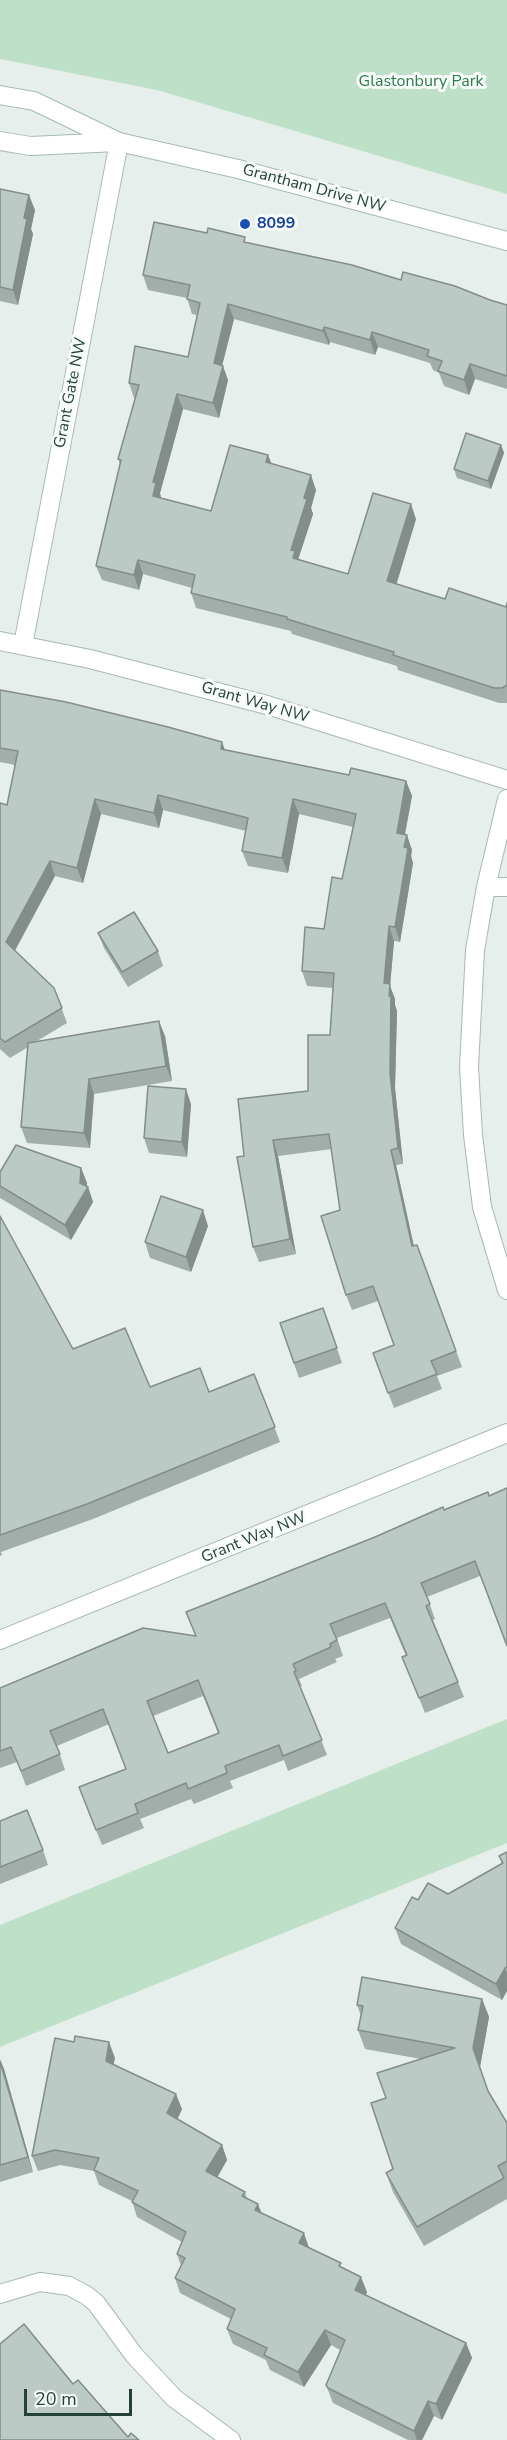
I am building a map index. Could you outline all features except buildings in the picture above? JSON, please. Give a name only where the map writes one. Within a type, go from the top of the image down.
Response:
[{"type":"street","name":"Grantham Drive NW","points":[[0,94],[34,101],[119,142],[248,171],[507,241]]},
{"type":"street","name":"Grantham Drive NW","points":[[0,141],[30,146],[119,142]]},
{"type":"street","name":"Grant Gate NW","points":[[22,645],[119,142]]},
{"type":"street","name":"Grant Way NW","points":[[0,641],[141,671],[267,705],[507,780]]},
{"type":"street","points":[[507,799],[486,887],[475,950],[469,1067],[473,1135],[482,1207],[507,1290]]},
{"type":"street","points":[[486,887],[507,887]]},
{"type":"street","name":"Grant Way NW","points":[[0,1641],[507,1433]]},
{"type":"street","points":[[0,2294],[40,2282],[69,2286],[86,2295],[96,2303],[134,2355],[174,2398],[231,2440]]},
{"type":"green space","name":"Glastonbury Park","points":[[0,0],[507,0],[507,194],[157,90],[0,59]]},
{"type":"green space","points":[[507,1719],[507,1843],[0,2047],[0,1925]]},
{"type":"place","name":"8099","points":[[245,224]]}]
